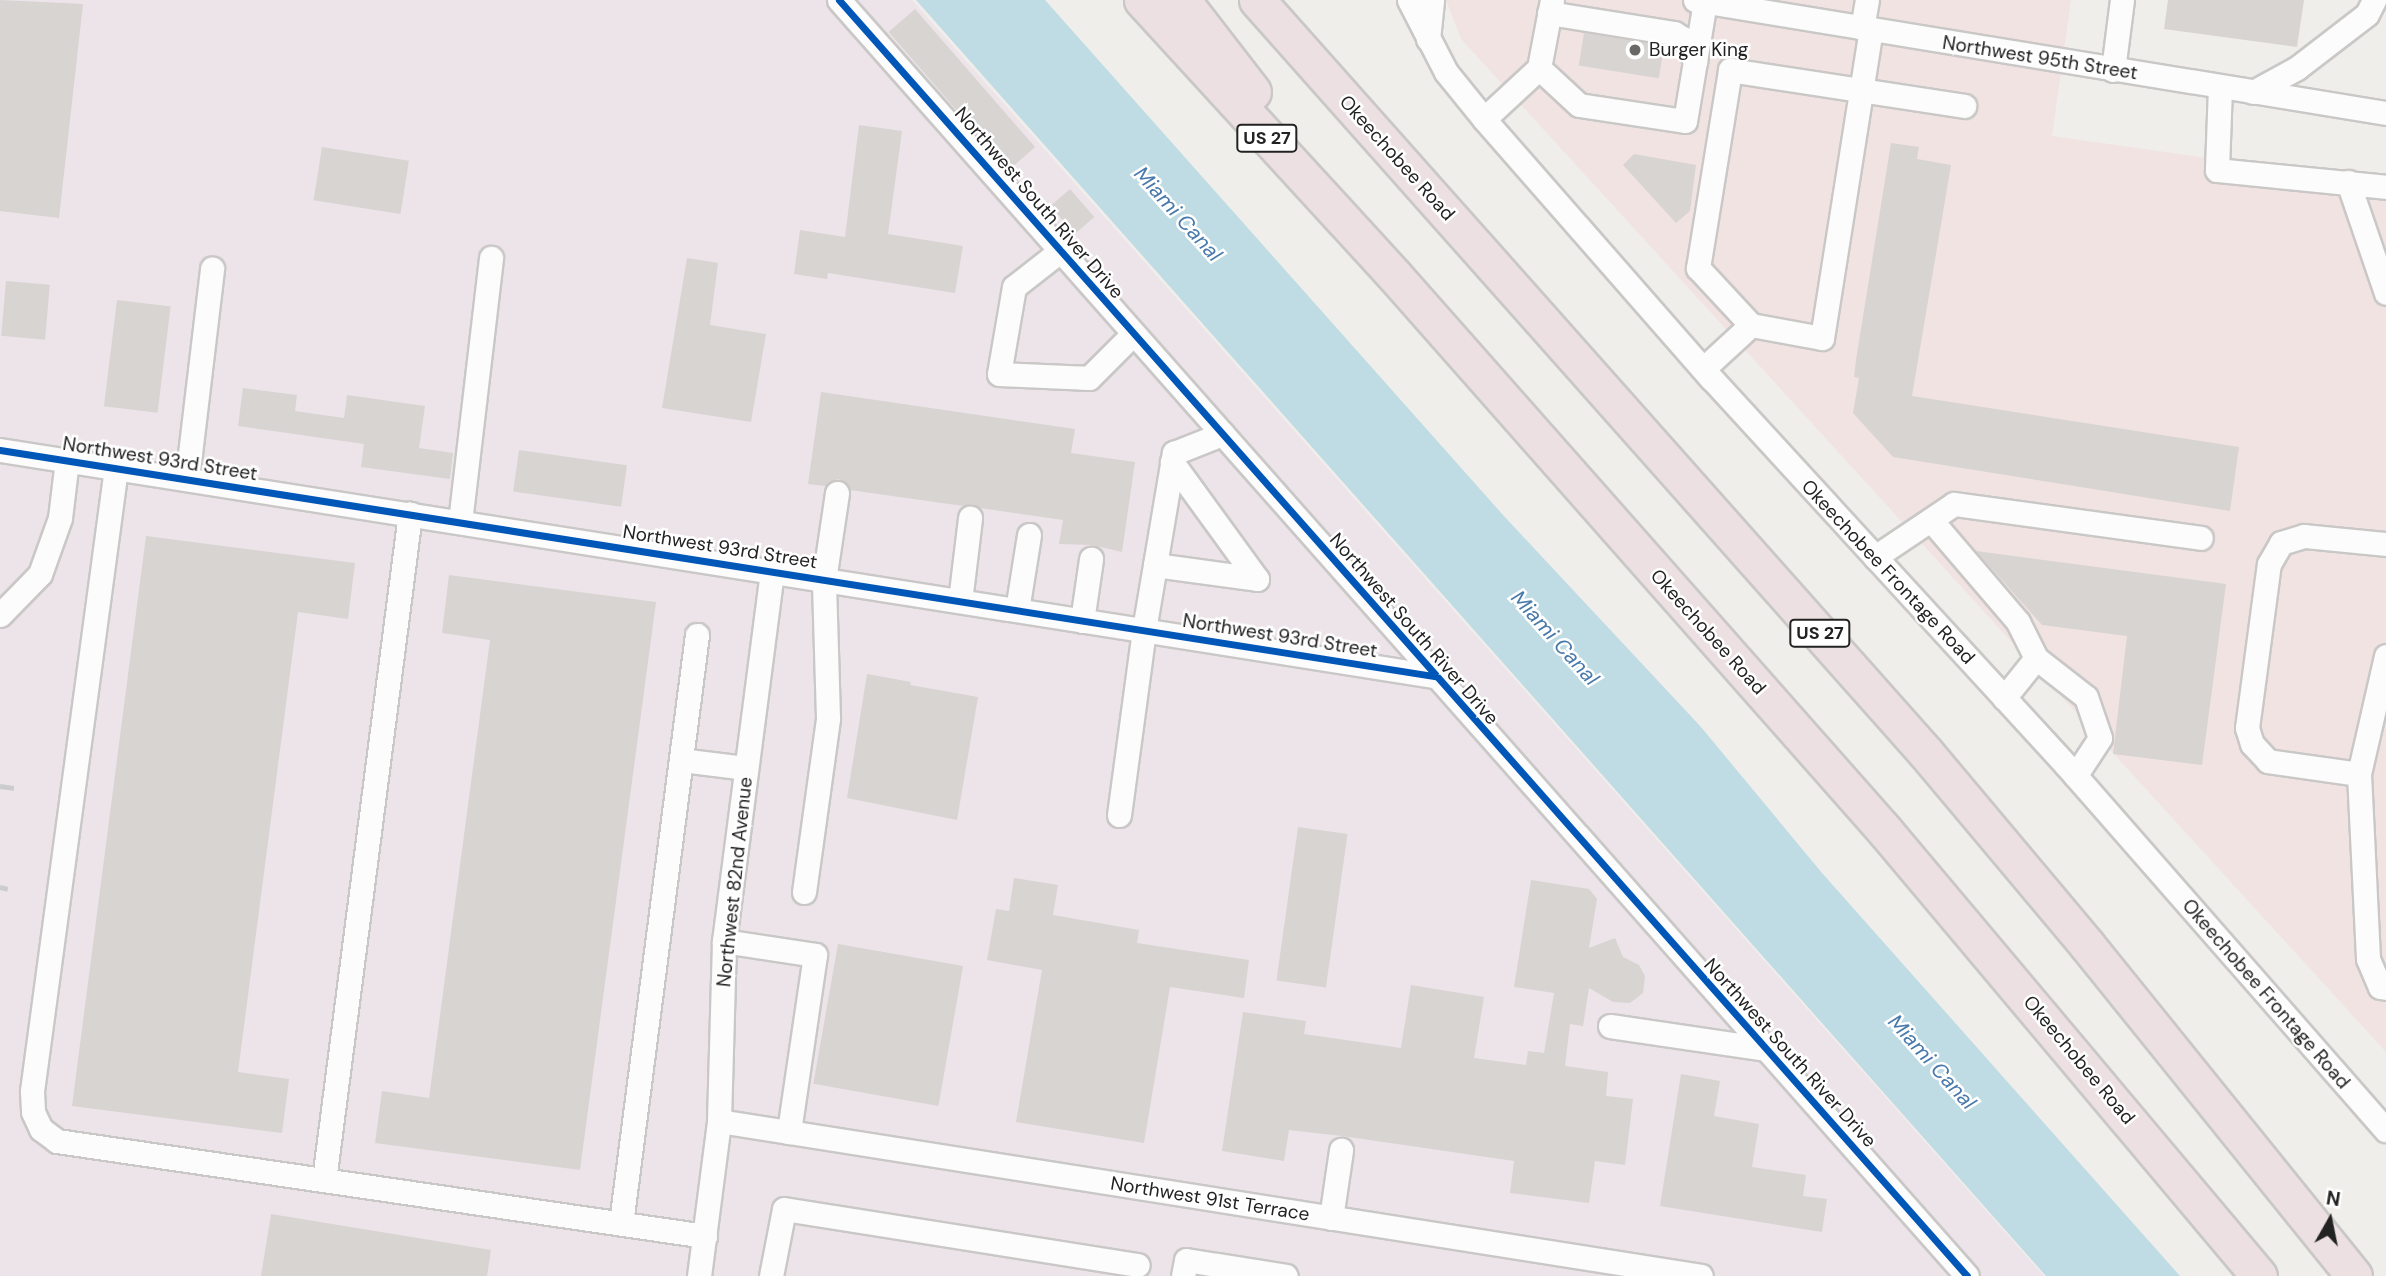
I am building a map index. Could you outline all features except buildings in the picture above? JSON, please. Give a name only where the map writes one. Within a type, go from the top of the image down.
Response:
[{"type":"highway","name":"Okeechobee Road","points":[[1142,0],[1394,275],[1885,831],[2259,1276]]},
{"type":"highway","points":[[1182,0],[1394,275]]},
{"type":"highway","name":"Okeechobee Road","points":[[1257,0],[1926,753],[2095,955],[2354,1276]]},
{"type":"highway","points":[[2295,1203],[2343,1276]]},
{"type":"street","name":"Northwest South River Drive","points":[[839,0],[1967,1276]]},
{"type":"street","name":"Okeechobee Frontage Road","points":[[1409,0],[1446,72],[1484,119],[1703,369],[2075,776],[2386,1130]]},
{"type":"street","points":[[1428,39],[1432,0]]},
{"type":"street","points":[[1867,0],[1862,90],[1822,338],[1751,325],[1698,268],[1730,70],[1862,90],[1964,106]]},
{"type":"street","points":[[2113,70],[2122,0]]},
{"type":"street","points":[[2253,92],[2297,68],[2367,14],[2374,0]]},
{"type":"street","points":[[1539,68],[1579,105],[1685,121],[1695,61],[1700,1]]},
{"type":"street","name":"Northwest 95th Street","points":[[1700,1],[2386,113]]},
{"type":"street","points":[[1484,119],[1539,68],[1551,7],[1674,33],[1684,39],[1695,61]]},
{"type":"street","points":[[2220,87],[2217,170],[2386,187]]},
{"type":"street","points":[[2348,182],[2386,293]]},
{"type":"street","points":[[1060,251],[1014,286],[999,374],[1089,378],[1133,334]]},
{"type":"street","points":[[460,522],[491,258]]},
{"type":"street","points":[[187,479],[212,268]]},
{"type":"street","points":[[1703,369],[1751,325]]},
{"type":"street","points":[[1119,815],[1144,630],[1174,453],[1222,435]]},
{"type":"street","name":"Northwest 93rd Street","points":[[0,450],[1434,676]]},
{"type":"street","points":[[0,615],[40,574],[60,518],[67,460]]},
{"type":"street","points":[[1155,565],[1257,579],[1172,462]]},
{"type":"street","points":[[116,468],[34,1077],[33,1112],[41,1129],[57,1141],[705,1236]]},
{"type":"street","points":[[804,892],[828,718],[824,580],[837,493]]},
{"type":"street","points":[[1875,557],[1954,504],[2202,537]]},
{"type":"street","points":[[324,1180],[410,514]]},
{"type":"street","points":[[960,601],[970,518]]},
{"type":"street","points":[[1931,520],[2018,622],[2036,657],[2086,697],[2100,738],[2075,776]]},
{"type":"street","points":[[1017,610],[1029,535]]},
{"type":"street","points":[[2359,774],[2268,761],[2252,744],[2247,729],[2269,565],[2281,543],[2304,536],[2386,544]]},
{"type":"street","points":[[1082,621],[1091,559]]},
{"type":"street","name":"Northwest 82nd Avenue","points":[[699,1276],[719,1121],[724,941],[772,572]]},
{"type":"street","points":[[621,1223],[697,635]]},
{"type":"street","points":[[2386,656],[2359,774],[2368,959],[2380,987],[2386,988]]},
{"type":"street","points":[[2004,698],[2036,657]]},
{"type":"street","points":[[681,760],[746,768]]},
{"type":"street","points":[[724,941],[815,956],[789,1132]]},
{"type":"street","points":[[1610,1026],[1765,1049]]},
{"type":"street","name":"Northwest 91st Terrace","points":[[719,1121],[1331,1218],[1634,1271],[1701,1276]]},
{"type":"street","points":[[1331,1218],[1340,1150]]},
{"type":"street","points":[[771,1276],[785,1209],[1138,1265]]},
{"type":"street","points":[[1183,1276],[1185,1260],[1286,1276]]},
{"type":"shaded area","points":[[0,0],[912,0],[2044,1276],[0,1276]]},
{"type":"shaded area","points":[[1446,0],[2071,0],[2052,136],[2386,183],[2386,1052],[1461,39]]},
{"type":"water","name":"Miami Canal","points":[[916,0],[1045,0],[1503,515],[1701,727],[1822,873],[2180,1276],[2046,1276]]},
{"type":"railway","points":[[0,786],[28,790]]},
{"type":"railway","points":[[0,887],[8,889]]},
{"type":"cycle path","points":[[839,0],[1967,1276]]},
{"type":"cycle path","points":[[0,450],[1434,676]]},
{"type":"place","name":"Burger King","points":[[1635,50]]}]
